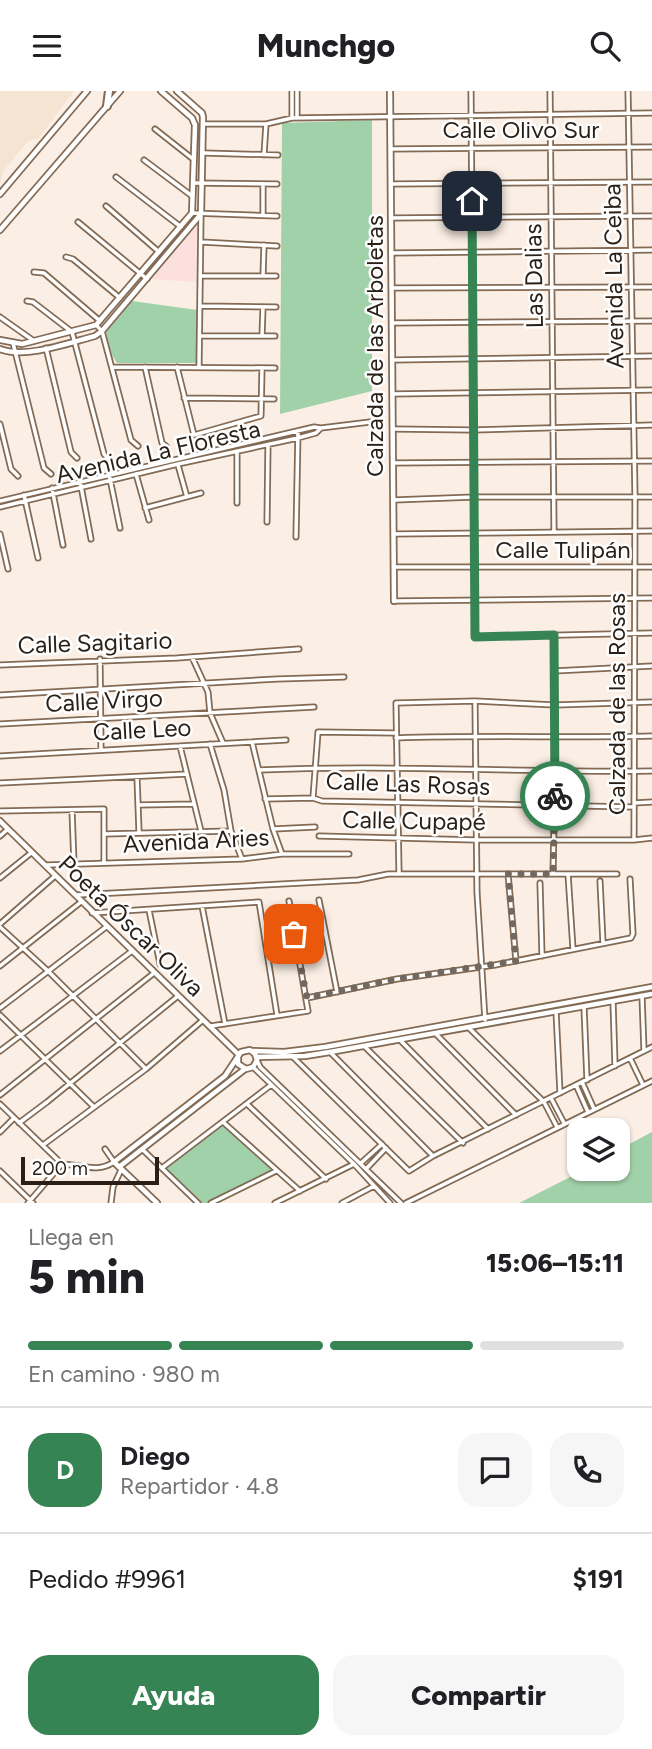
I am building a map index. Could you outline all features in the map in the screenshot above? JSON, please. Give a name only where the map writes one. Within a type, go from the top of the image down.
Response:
[{"type":"highway","points":[[107,106],[109,91]]},
{"type":"street","points":[[80,101],[82,91]]},
{"type":"street","points":[[0,194],[88,91]]},
{"type":"street","points":[[0,230],[120,91]]},
{"type":"street","points":[[177,91],[202,113],[204,124],[199,367]]},
{"type":"street","points":[[292,91],[294,118]]},
{"type":"street","points":[[294,118],[298,91]]},
{"type":"street","name":"Calzada de las Arboletas","points":[[390,91],[394,601]]},
{"type":"street","points":[[471,91],[475,637],[652,633]]},
{"type":"street","name":"Las Dalias","points":[[550,91],[554,532]]},
{"type":"street","name":"Avenida La Ceiba","points":[[628,91],[635,497]]},
{"type":"street","points":[[0,340],[13,344],[34,341],[98,323],[192,213],[195,125],[192,118],[165,92]]},
{"type":"street","points":[[204,124],[266,124],[294,118],[652,113]]},
{"type":"street","points":[[264,155],[266,124]]},
{"type":"street","points":[[155,129],[195,161]]},
{"type":"street","name":"Calle Olivo Sur","points":[[391,149],[652,147]]},
{"type":"street","points":[[204,153],[278,155]]},
{"type":"street","points":[[144,160],[194,197]]},
{"type":"street","points":[[116,177],[181,227]]},
{"type":"street","points":[[391,184],[652,182]]},
{"type":"street","points":[[194,183],[277,184]]},
{"type":"street","points":[[263,184],[263,215]]},
{"type":"street","points":[[106,206],[159,252]]},
{"type":"street","points":[[192,213],[277,216]]},
{"type":"street","points":[[0,349],[16,353],[95,336],[201,214]]},
{"type":"street","points":[[391,218],[652,216]]},
{"type":"street","points":[[78,222],[147,279]]},
{"type":"street","points":[[201,242],[276,246]]},
{"type":"street","points":[[263,276],[264,245]]},
{"type":"street","points":[[392,253],[652,250]]},
{"type":"street","points":[[66,257],[73,259],[120,297]]},
{"type":"street","points":[[34,272],[44,273],[98,323],[131,440],[138,446]]},
{"type":"street","points":[[201,276],[276,276]]},
{"type":"street","points":[[392,288],[652,287]]},
{"type":"street","points":[[27,301],[33,302],[72,332],[104,454],[108,459]]},
{"type":"street","points":[[200,306],[276,307]]},
{"type":"street","points":[[261,336],[263,307]]},
{"type":"street","points":[[0,317],[34,341]]},
{"type":"street","points":[[392,323],[652,321]]},
{"type":"street","points":[[200,336],[275,336]]},
{"type":"street","points":[[13,344],[44,468],[51,474]]},
{"type":"street","points":[[46,348],[71,452],[77,458]]},
{"type":"street","points":[[392,360],[652,356]]},
{"type":"street","points":[[112,367],[275,368]]},
{"type":"street","points":[[145,367],[162,443],[166,446]]},
{"type":"street","points":[[177,367],[194,435],[261,416],[262,368]]},
{"type":"street","points":[[393,394],[652,390]]},
{"type":"street","points":[[184,398],[274,399]]},
{"type":"street","name":"Avenida La Floresta","points":[[0,501],[108,474],[210,454],[314,427],[370,422]]},
{"type":"street","points":[[0,424],[10,469],[18,477]]},
{"type":"street","points":[[393,429],[473,430],[652,425]]},
{"type":"street","name":"Avenida La Floresta","points":[[210,454],[237,452],[268,445],[316,433],[321,428]]},
{"type":"street","points":[[296,537],[298,431]]},
{"type":"street","points":[[267,522],[268,439]]},
{"type":"street","points":[[237,503],[238,446]]},
{"type":"street","points":[[177,461],[187,497]]},
{"type":"street","name":"Avenida La Floresta","points":[[0,507],[136,474],[177,461]]},
{"type":"street","points":[[393,463],[652,461]]},
{"type":"street","points":[[136,468],[149,520]]},
{"type":"street","points":[[108,474],[120,528]]},
{"type":"street","points":[[80,481],[91,539]]},
{"type":"street","points":[[52,488],[63,545]]},
{"type":"street","points":[[145,508],[201,493]]},
{"type":"street","points":[[24,495],[38,558]]},
{"type":"street","name":"Calzada de las Rosas","points":[[634,840],[635,497]]},
{"type":"street","points":[[394,500],[652,497]]},
{"type":"street","points":[[394,534],[652,531]]},
{"type":"street","points":[[0,534],[2,555],[8,569]]},
{"type":"street","name":"Calle Tulipán","points":[[394,567],[652,567]]},
{"type":"street","points":[[394,601],[652,598]]},
{"type":"street","points":[[553,874],[554,635]]},
{"type":"street","name":"Calle Sagitario","points":[[0,665],[192,657],[299,649]]},
{"type":"street","points":[[192,657],[204,684],[210,713],[223,743]]},
{"type":"street","points":[[100,659],[101,750]]},
{"type":"street","points":[[554,671],[652,666]]},
{"type":"street","points":[[0,695],[277,678],[344,677]]},
{"type":"street","points":[[399,873],[396,703],[475,701],[555,705],[652,702]]},
{"type":"street","points":[[475,701],[477,874],[486,1025]]},
{"type":"street","name":"Calle Virgo","points":[[0,724],[314,707]]},
{"type":"street","points":[[313,798],[318,732],[555,738],[652,736]]},
{"type":"street","name":"Calle Leo","points":[[0,755],[286,740]]},
{"type":"street","points":[[252,742],[273,829],[282,854]]},
{"type":"street","points":[[210,744],[224,790],[231,831],[242,859]]},
{"type":"street","points":[[180,746],[201,831]]},
{"type":"street","points":[[259,771],[315,768],[652,771]]},
{"type":"street","points":[[0,783],[187,774]]},
{"type":"street","points":[[137,777],[139,832]]},
{"type":"street","name":"Calle Las Rosas","points":[[265,799],[313,798],[322,801],[554,806],[634,805],[652,802]]},
{"type":"street","points":[[138,805],[194,804]]},
{"type":"street","points":[[0,811],[104,809],[104,863]]},
{"type":"street","points":[[72,810],[75,864]]},
{"type":"street","name":"Poeta Óscar Oliva","points":[[0,821],[238,1056]]},
{"type":"street","points":[[273,829],[315,827]]},
{"type":"street","points":[[0,836],[8,829]]},
{"type":"street","points":[[104,834],[231,831]]},
{"type":"street","name":"Calle Cupapé","points":[[319,836],[476,840],[652,838]]},
{"type":"street","points":[[0,878],[32,853]]},
{"type":"street","name":"Avenida Aries","points":[[44,865],[242,859],[282,854],[349,854]]},
{"type":"street","points":[[74,895],[358,880],[399,873],[617,874]]},
{"type":"street","points":[[508,874],[516,961]]},
{"type":"street","points":[[568,874],[573,949]]},
{"type":"street","points":[[55,876],[0,925],[146,1069]]},
{"type":"street","points":[[307,998],[397,979],[516,961],[631,938],[630,879]]},
{"type":"street","points":[[600,881],[603,943]]},
{"type":"street","points":[[540,883],[542,955]]},
{"type":"street","points":[[318,900],[337,992]]},
{"type":"street","points":[[210,1027],[309,1011],[289,901]]},
{"type":"street","points":[[0,966],[81,902]]},
{"type":"street","points":[[92,913],[259,902],[277,1015]]},
{"type":"street","points":[[202,906],[225,1024]]},
{"type":"street","points":[[149,910],[160,964]]},
{"type":"street","points":[[0,1008],[107,927]]},
{"type":"street","points":[[0,1051],[132,951]]},
{"type":"street","points":[[0,1095],[154,973]]},
{"type":"street","points":[[255,1056],[304,1050],[652,987]]},
{"type":"street","points":[[111,1203],[118,1166],[225,1076],[243,1050],[255,1056],[330,1052],[652,994]]},
{"type":"street","points":[[19,1123],[178,996]]},
{"type":"street","points":[[642,996],[644,1051]]},
{"type":"street","points":[[612,1001],[615,1066]]},
{"type":"street","points":[[584,1007],[587,1080]]},
{"type":"street","points":[[556,1011],[560,1093]]},
{"type":"street","points":[[0,1015],[94,1107]]},
{"type":"street","points":[[43,1145],[146,1069],[203,1020]]},
{"type":"street","points":[[469,1028],[544,1102],[557,1127]]},
{"type":"street","points":[[435,1033],[516,1115]]},
{"type":"street","points":[[400,1040],[488,1129]]},
{"type":"street","points":[[364,1046],[463,1143]]},
{"type":"street","points":[[292,1056],[409,1171],[433,1156],[652,1047]]},
{"type":"street","points":[[330,1052],[433,1156]]},
{"type":"street","points":[[238,1056],[238,1063],[246,1069]]},
{"type":"street","points":[[253,1067],[255,1056]]},
{"type":"street","points":[[255,1056],[260,1067],[401,1203]]},
{"type":"street","points":[[630,1058],[643,1085]]},
{"type":"street","points":[[0,1104],[62,1164],[84,1165],[100,1170],[118,1166],[246,1069],[253,1067]]},
{"type":"street","points":[[253,1067],[354,1164],[390,1203]]},
{"type":"street","points":[[406,1203],[652,1081]]},
{"type":"street","points":[[582,1082],[594,1109]]},
{"type":"street","points":[[162,1168],[271,1085]]},
{"type":"street","points":[[576,1085],[588,1112]]},
{"type":"street","points":[[551,1098],[564,1123]]},
{"type":"street","points":[[247,1104],[326,1179]]},
{"type":"street","points":[[0,1132],[14,1118]]},
{"type":"street","points":[[223,1122],[300,1191]]},
{"type":"street","points":[[361,1163],[382,1144]]},
{"type":"street","points":[[141,1147],[198,1203]]},
{"type":"street","points":[[366,1169],[386,1148]]},
{"type":"street","points":[[105,1149],[118,1166],[157,1203]]},
{"type":"street","points":[[0,1171],[30,1202],[62,1164]]},
{"type":"street","points":[[276,1203],[354,1164]]},
{"type":"street","points":[[211,1203],[276,1171]]},
{"type":"street","points":[[342,1203],[374,1186]]},
{"type":"shaded area","points":[[0,91],[74,91],[39,138],[28,141],[4,170],[0,184]]},
{"type":"shaded area","points":[[197,224],[197,282],[150,279]]},
{"type":"green space","points":[[372,120],[372,391],[280,414],[282,123]]},
{"type":"green space","points":[[132,301],[197,310],[196,363],[117,363],[106,332]]},
{"type":"green space","points":[[223,1124],[274,1170],[207,1203],[200,1203],[164,1168]]},
{"type":"green space","points":[[652,1132],[652,1203],[519,1203],[567,1179],[567,1181],[630,1181],[630,1144]]},
{"type":"way so far","points":[[294,934],[307,998],[397,979],[516,961],[508,874],[553,874],[555,796]]},
{"type":"route","points":[[472,201],[475,637],[554,635],[555,796]]}]
